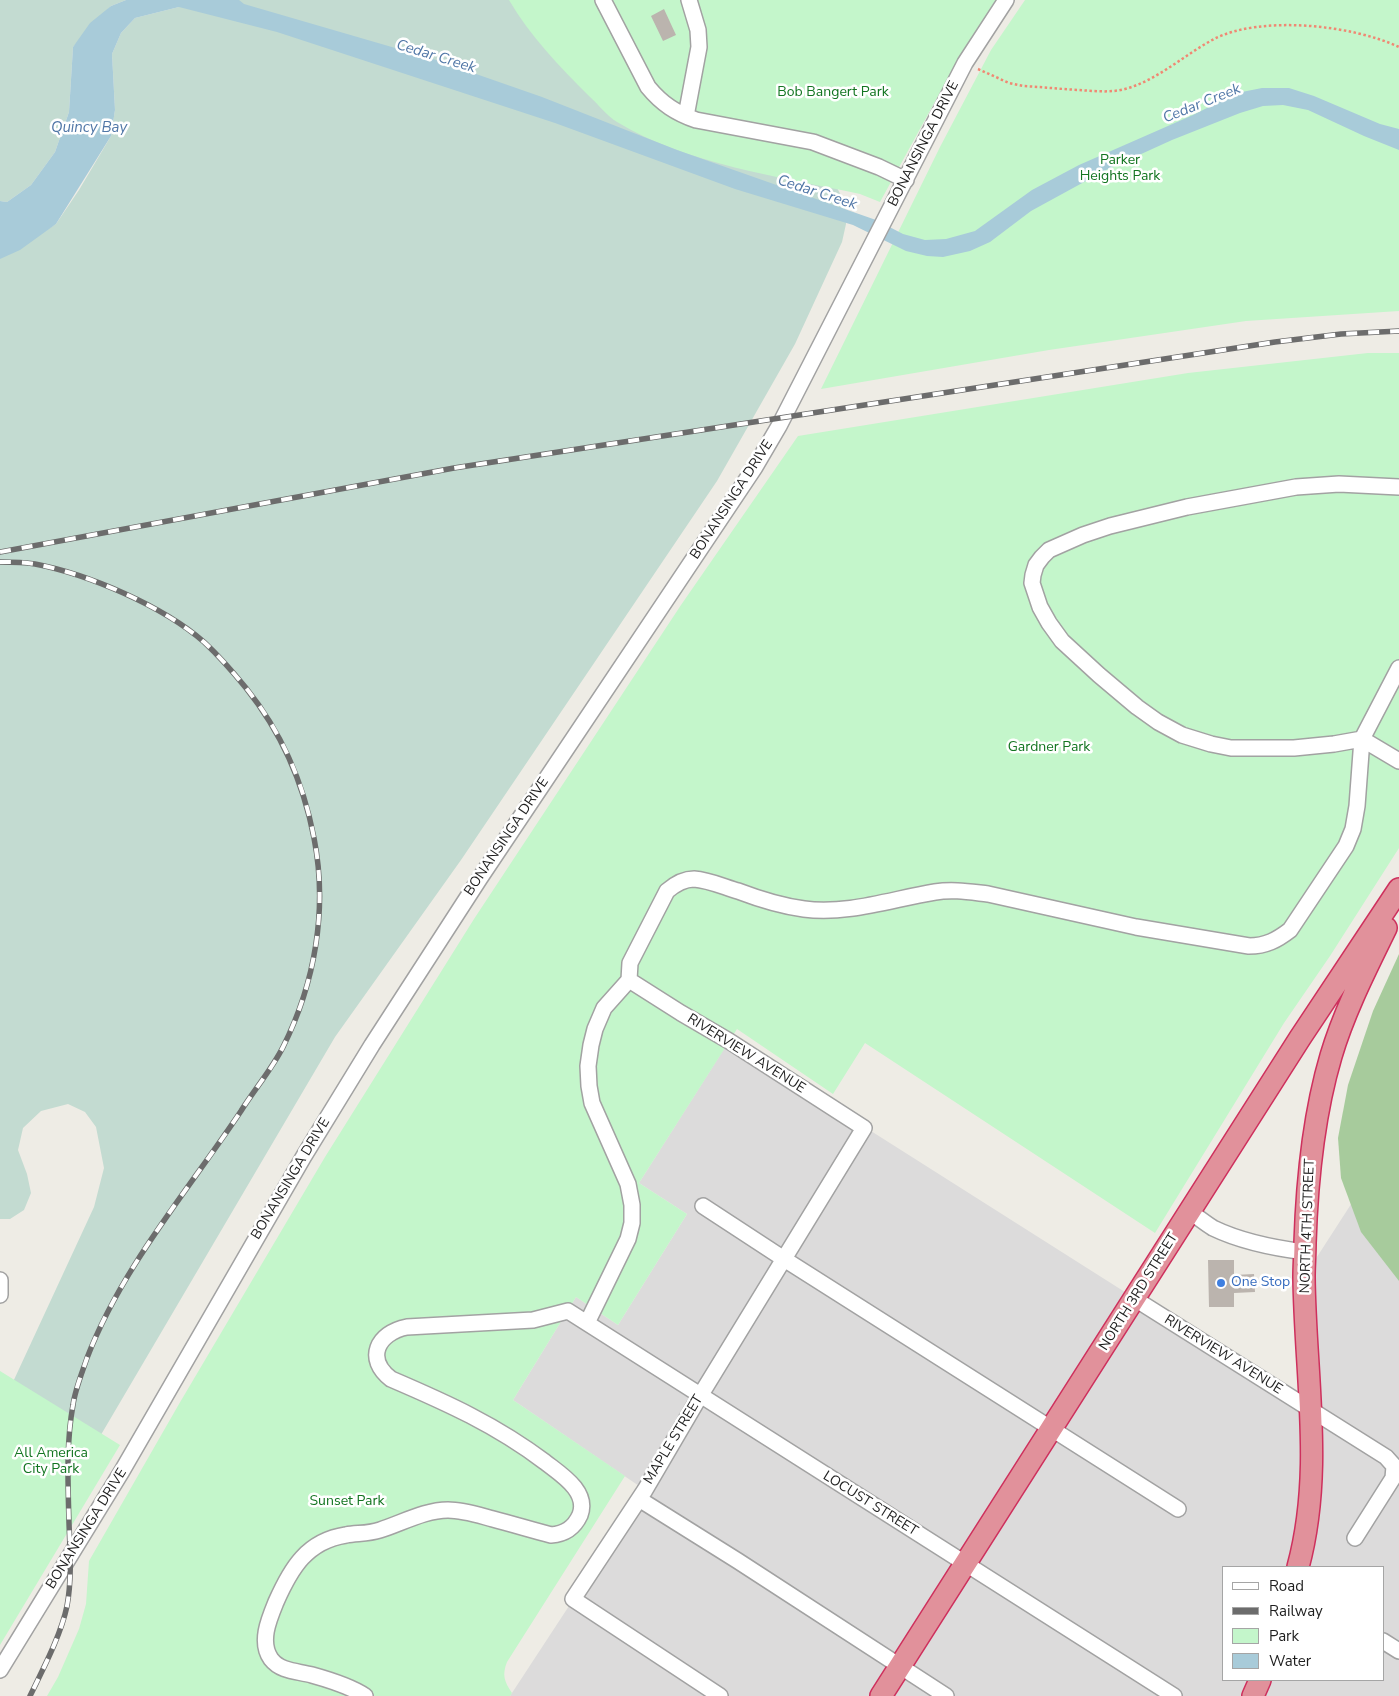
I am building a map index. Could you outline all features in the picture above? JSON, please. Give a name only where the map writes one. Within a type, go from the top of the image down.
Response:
[{"type":"highway","name":"NORTH 3RD STREET","points":[[881,1696],[1300,1038],[1399,889]]},
{"type":"highway","name":"NORTH 4TH STREET","points":[[1298,1566],[1308,1512],[1310,1484],[1312,1410],[1304,1276],[1306,1202],[1318,1104],[1331,1054],[1356,990],[1399,901]]},
{"type":"highway","points":[[1253,1696],[1260,1681]]},
{"type":"street","points":[[603,0],[648,87],[668,107],[696,120],[813,142],[879,166],[906,180]]},
{"type":"street","points":[[686,116],[699,47],[698,30],[690,0]]},
{"type":"street","name":"BONANSINGA DRIVE","points":[[0,1670],[122,1471],[304,1156],[372,1045],[480,878],[755,467],[779,426],[966,63],[1006,0]]},
{"type":"street","points":[[1399,487],[1339,484],[1296,486],[1188,507],[1110,526],[1083,535],[1049,550],[1036,565],[1032,582],[1040,607],[1062,641],[1137,707],[1158,722],[1182,735],[1232,748],[1294,748],[1362,739],[1399,761]]},
{"type":"street","points":[[588,1323],[628,1239],[632,1223],[632,1205],[628,1184],[592,1103],[588,1066],[591,1045],[595,1029],[604,1008],[629,980],[630,963],[667,891],[683,881],[693,879],[710,882],[757,898],[803,909],[821,911],[853,908],[937,892],[959,891],[988,894],[1169,934],[1249,946],[1269,943],[1280,938],[1296,922],[1346,846],[1357,806],[1362,739],[1399,668]]},
{"type":"street","name":"RIVERVIEW AVENUE","points":[[629,980],[681,1014],[729,1041],[864,1128]]},
{"type":"street","name":"MAPLE STREET","points":[[720,1696],[573,1599],[639,1499],[864,1128]]},
{"type":"street","points":[[703,1206],[1051,1430],[1178,1509]]},
{"type":"street","points":[[1190,1212],[1213,1227],[1253,1243],[1305,1252]]},
{"type":"street","points":[[0,1280],[0,1295]]},
{"type":"street","name":"RIVERVIEW AVENUE","points":[[1135,1299],[1386,1457],[1394,1466],[1393,1478],[1355,1538]]},
{"type":"street","name":"LOCUST STREET","points":[[365,1696],[338,1683],[278,1666],[267,1653],[265,1635],[272,1610],[296,1563],[303,1556],[315,1546],[330,1539],[378,1531],[425,1514],[448,1510],[469,1512],[551,1535],[559,1534],[567,1531],[574,1525],[580,1513],[581,1504],[579,1495],[573,1486],[525,1447],[474,1416],[391,1380],[384,1374],[377,1360],[377,1350],[381,1340],[388,1333],[407,1327],[533,1320],[568,1311],[1174,1696]]},
{"type":"street","points":[[639,1499],[946,1696]]},
{"type":"street","points":[[1384,1642],[1399,1651]]},
{"type":"path","points":[[966,63],[1009,83],[1022,86],[1109,92],[1135,86],[1151,79],[1214,39],[1234,31],[1254,27],[1336,28],[1368,35],[1399,47]]},
{"type":"shaded area","points":[[729,1041],[1311,1410],[1304,1277],[1399,1130],[1399,1696],[510,1696],[645,1490],[513,1400],[576,1297],[618,1325],[687,1214],[639,1183]]},
{"type":"green space","points":[[0,0],[126,0],[111,6],[73,47],[69,112],[55,152],[31,185],[7,202],[0,201]]},
{"type":"green space","points":[[216,0],[565,0],[835,184],[845,203],[846,224],[842,242],[795,344],[717,481],[461,860],[335,1037],[32,1552],[0,1410],[94,1207],[104,1168],[96,1127],[85,1112],[68,1104],[41,1111],[23,1128],[18,1150],[27,1174],[31,1193],[24,1210],[10,1219],[0,1219],[0,258],[56,224],[111,136],[115,110],[112,54],[121,33],[135,18]]},
{"type":"green space","name":"Bob Bangert Park","points":[[509,0],[996,0],[938,96],[880,202],[860,194],[767,175],[703,159],[673,149],[617,122],[603,110],[546,50],[526,26]]},
{"type":"green space","name":"Parker Heights Park","points":[[1025,0],[1399,0],[1399,311],[1246,321],[1049,350],[821,389],[940,147],[991,50]]},
{"type":"green space","name":"Gardner Park","points":[[1368,353],[1399,353],[1399,848],[1330,956],[1284,1023],[1155,1233],[865,1043],[833,1094],[737,1029],[639,1183],[687,1214],[618,1325],[576,1297],[513,1400],[625,1476],[507,1662],[504,1674],[512,1693],[510,1696],[47,1696],[58,1677],[79,1629],[86,1604],[89,1561],[325,1157],[474,919],[681,605],[798,436],[1188,373]]},
{"type":"green space","points":[[1399,954],[1399,1281],[1361,1232],[1341,1178],[1338,1138],[1348,1085],[1373,1011]]},
{"type":"green space","name":"All America City Park","points":[[0,1371],[120,1445],[0,1645]]},
{"type":"water","name":"Quincy Bay","points":[[126,0],[239,0],[244,4],[433,59],[542,97],[677,150],[876,220],[903,234],[925,240],[946,239],[975,231],[1032,190],[1079,165],[1193,115],[1237,93],[1262,88],[1289,88],[1314,96],[1380,124],[1399,129],[1399,150],[1308,110],[1283,105],[1263,106],[1172,140],[1106,170],[1031,211],[990,242],[970,251],[943,257],[927,256],[906,251],[853,225],[735,189],[555,123],[277,32],[179,7],[135,18],[121,33],[112,54],[115,110],[111,136],[56,224],[20,250],[0,259],[0,201],[7,202],[31,185],[55,152],[69,112],[73,47],[90,23],[111,6]]},
{"type":"building","points":[[664,9],[676,35],[663,41],[651,16]]},
{"type":"building","name":"One Stop","points":[[1208,1260],[1234,1260],[1234,1275],[1254,1274],[1255,1292],[1234,1293],[1234,1307],[1209,1307]]},
{"type":"railway","points":[[0,552],[454,468],[1275,342],[1341,334],[1399,331]]},
{"type":"railway","points":[[0,562],[31,563],[56,569],[78,575],[124,593],[168,616],[187,629],[204,642],[226,664],[259,705],[270,722],[297,777],[314,838],[320,892],[316,945],[311,971],[294,1023],[283,1047],[137,1261],[118,1292],[87,1358],[75,1393],[69,1434],[70,1585],[67,1606],[56,1640],[30,1696]]},
{"type":"place","name":"One Stop","points":[[1221,1283]]},
{"type":"water label","name":"Cedar Creek","points":[[436,57]]},
{"type":"water label","name":"Cedar Creek","points":[[1202,104]]},
{"type":"water label","name":"Cedar Creek","points":[[817,193]]},
{"type":"park label","name":"Sunset Park","points":[[347,1502]]}]
